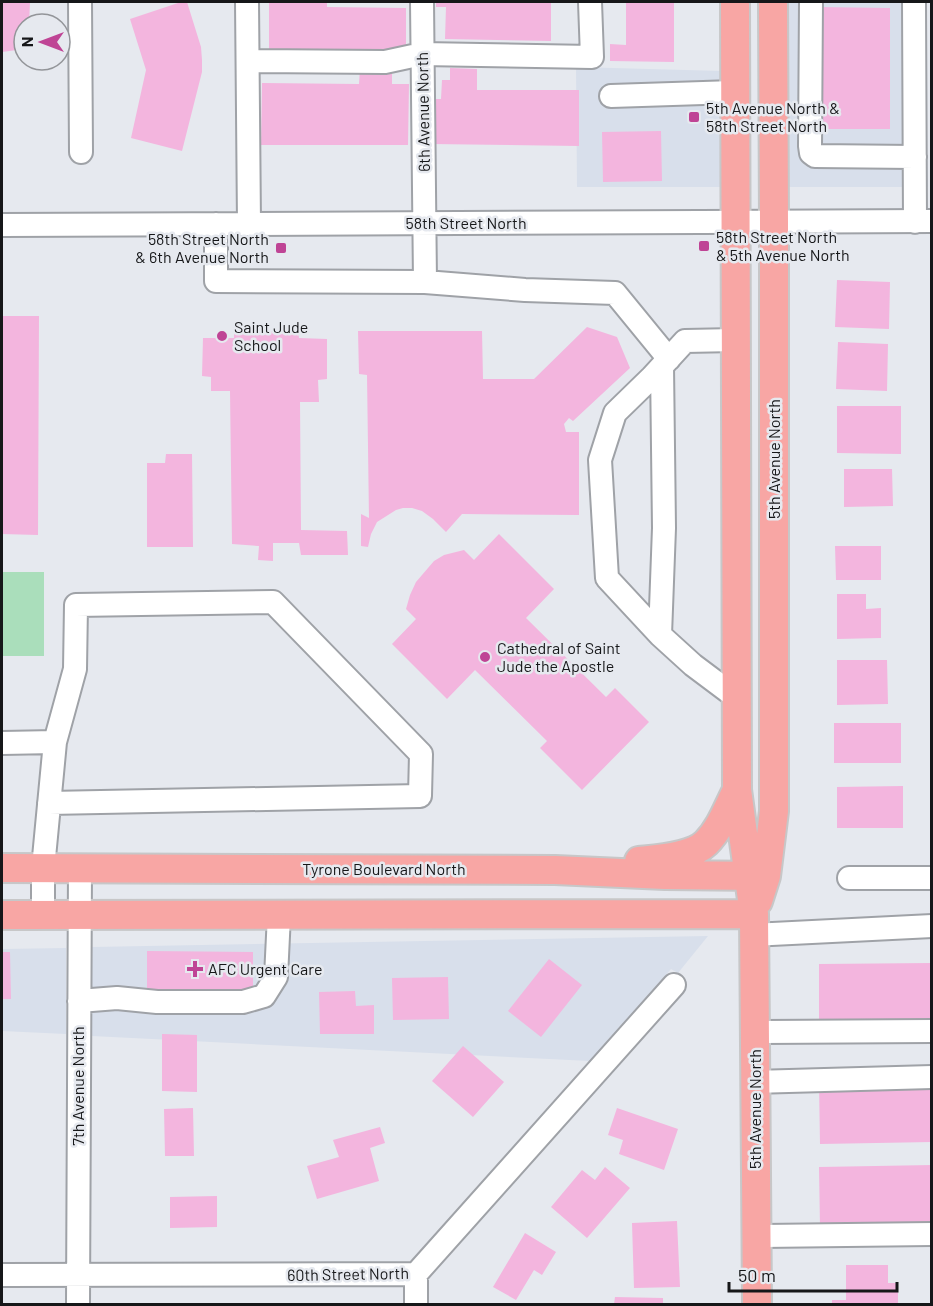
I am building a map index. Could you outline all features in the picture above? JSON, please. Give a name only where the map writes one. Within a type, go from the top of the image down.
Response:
[{"type":"main road","name":"5th Avenue North","points":[[735,2],[737,790],[758,876]]},
{"type":"main road","name":"5th Avenue North","points":[[757,1305],[754,925],[758,876],[774,812],[773,2]]},
{"type":"main road","points":[[555,870],[665,858],[688,853],[705,845],[717,829],[737,790]]},
{"type":"main road","name":"Tyrone Boulevard North","points":[[2,868],[555,870],[758,876]]},
{"type":"main road","points":[[2,915],[279,915],[754,925]]},
{"type":"street","points":[[80,2],[81,152]]},
{"type":"street","points":[[248,2],[249,224]]},
{"type":"street","name":"6th Avenue North","points":[[422,2],[425,282]]},
{"type":"street","points":[[248,61],[385,62],[422,54],[592,57],[590,2]]},
{"type":"street","points":[[811,2],[811,153],[815,156],[915,157]]},
{"type":"street","points":[[914,2],[915,157],[923,221]]},
{"type":"street","points":[[611,96],[734,92]]},
{"type":"street","name":"58th Street North","points":[[2,225],[923,221]]},
{"type":"street","points":[[216,224],[216,281],[425,282],[525,290],[615,293],[665,362],[664,528],[660,635]]},
{"type":"street","points":[[736,340],[685,341],[615,413],[600,460],[607,578],[660,635],[693,665],[737,698]]},
{"type":"street","points":[[43,915],[43,868],[49,803],[55,742],[75,669],[76,605],[273,602],[421,754],[420,796],[49,803]]},
{"type":"street","points":[[4,747],[55,742]]},
{"type":"street","name":"7th Avenue North","points":[[78,1305],[80,868]]},
{"type":"street","points":[[849,878],[932,878]]},
{"type":"street","points":[[79,1001],[117,998],[157,1002],[243,1002],[264,996],[276,977],[279,915]]},
{"type":"street","points":[[754,925],[932,926]]},
{"type":"street","name":"60th Street North","points":[[2,1275],[416,1274],[674,985]]},
{"type":"street","points":[[755,1032],[932,1031]]},
{"type":"street","points":[[755,1082],[932,1077]]},
{"type":"street","points":[[756,1236],[932,1233]]},
{"type":"street","points":[[416,1274],[416,1305]]},
{"type":"shaded area","points":[[786,2],[923,2],[928,187],[787,187]]},
{"type":"shaded area","points":[[576,67],[722,71],[723,187],[577,187]]},
{"type":"shaded area","points":[[708,936],[678,973],[671,969],[590,1061],[92,1036],[92,947]]},
{"type":"shaded area","points":[[66,948],[66,1034],[2,1031],[2,949]]},
{"type":"green space","points":[[2,572],[44,572],[44,656],[2,656]]},
{"type":"building","points":[[2,2],[30,2],[30,12],[12,12],[12,51],[2,52]]},
{"type":"building","points":[[187,2],[201,47],[202,60],[202,72],[182,151],[131,138],[146,70],[130,19]]},
{"type":"building","points":[[269,2],[327,2],[327,7],[406,8],[406,57],[269,54]]},
{"type":"building","points":[[436,2],[551,2],[551,41],[445,39],[446,7],[436,7]]},
{"type":"building","points":[[626,2],[674,2],[674,62],[610,61],[610,44],[626,45]]},
{"type":"building","points":[[817,7],[890,8],[890,129],[817,129]]},
{"type":"building","points":[[360,68],[392,68],[392,84],[409,84],[408,145],[261,145],[262,83],[359,84]]},
{"type":"building","points":[[450,68],[477,69],[477,90],[579,90],[579,146],[430,144],[431,99],[441,99],[442,80],[450,80]]},
{"type":"building","points":[[661,131],[662,181],[603,182],[602,132]]},
{"type":"building","points":[[837,280],[890,282],[889,329],[835,327]]},
{"type":"building","points":[[2,316],[39,316],[38,535],[2,534]]},
{"type":"building","points":[[587,327],[617,337],[630,368],[573,421],[569,418],[564,424],[566,432],[579,432],[579,515],[462,514],[446,532],[422,511],[403,508],[377,522],[368,547],[361,546],[361,514],[369,518],[367,375],[359,374],[358,331],[482,331],[483,379],[534,379]]},
{"type":"building","points":[[234,331],[298,331],[299,338],[327,339],[327,379],[318,380],[319,402],[300,402],[301,530],[347,531],[348,555],[301,555],[299,543],[273,543],[273,561],[258,560],[259,546],[232,544],[230,391],[211,391],[211,377],[202,376],[203,338],[234,338]]},
{"type":"building","points":[[838,342],[888,344],[887,391],[836,389]]},
{"type":"building","points":[[837,406],[901,406],[901,454],[837,453]]},
{"type":"building","points":[[166,454],[192,454],[193,547],[147,547],[147,463],[165,463]]},
{"type":"building","points":[[844,469],[892,469],[893,506],[844,507]]},
{"type":"building","name":"Cathedral of Saint Jude the Apostle","points":[[499,534],[554,589],[526,618],[606,697],[615,688],[649,722],[582,790],[540,748],[547,741],[475,670],[447,699],[392,644],[416,619],[406,609],[410,595],[416,582],[434,561],[444,555],[464,550],[474,560]]},
{"type":"building","points":[[835,546],[881,546],[881,580],[836,580]]},
{"type":"building","points":[[837,594],[866,594],[866,609],[881,608],[881,638],[837,639]]},
{"type":"building","points":[[837,660],[887,660],[888,704],[837,705]]},
{"type":"building","points":[[834,723],[901,723],[901,763],[834,763]]},
{"type":"building","points":[[903,786],[903,828],[837,828],[837,787]]},
{"type":"building","points":[[147,951],[253,952],[253,996],[147,996]]},
{"type":"building","points":[[2,952],[10,952],[11,999],[2,999]]},
{"type":"building","points":[[549,959],[582,985],[541,1037],[508,1011]]},
{"type":"building","points":[[932,963],[932,1024],[819,1026],[819,964]]},
{"type":"building","points":[[448,977],[449,1019],[393,1020],[392,978]]},
{"type":"building","points":[[355,991],[356,1006],[374,1005],[374,1034],[320,1034],[319,992]]},
{"type":"building","points":[[162,1034],[197,1035],[197,1092],[162,1091]]},
{"type":"building","points":[[463,1046],[504,1082],[473,1117],[432,1081]]},
{"type":"building","points":[[932,1081],[932,1142],[820,1144],[819,1083]]},
{"type":"building","points":[[193,1108],[194,1156],[165,1156],[164,1109]]},
{"type":"building","points":[[617,1108],[678,1129],[664,1170],[619,1154],[623,1140],[608,1135]]},
{"type":"building","points":[[380,1127],[385,1143],[370,1148],[379,1181],[317,1199],[307,1166],[339,1157],[333,1140]]},
{"type":"building","points":[[932,1165],[932,1226],[820,1227],[819,1167]]},
{"type":"building","points":[[605,1167],[630,1188],[587,1238],[551,1207],[582,1170],[595,1180]]},
{"type":"building","points":[[217,1196],[217,1227],[170,1228],[170,1197]]},
{"type":"building","points":[[677,1221],[680,1287],[634,1288],[632,1223]]},
{"type":"building","points":[[525,1233],[556,1252],[542,1275],[534,1270],[516,1300],[493,1287]]},
{"type":"building","points":[[846,1265],[888,1265],[888,1283],[898,1283],[898,1304],[832,1304],[832,1300],[846,1300]]},
{"type":"building","points":[[615,1297],[663,1298],[663,1304],[614,1304]]},
{"type":"place","name":"5th Avenue North & 58th Street North","points":[[694,117]]},
{"type":"place","name":"58th Street North & 5th Avenue North","points":[[704,246]]},
{"type":"place","name":"58th Street North & 6th Avenue North","points":[[281,248]]},
{"type":"place","name":"Saint Jude School","points":[[222,336]]},
{"type":"place","name":"Cathedral of Saint Jude the Apostle","points":[[485,657]]},
{"type":"place","name":"AFC Urgent Care","points":[[195,969]]}]
